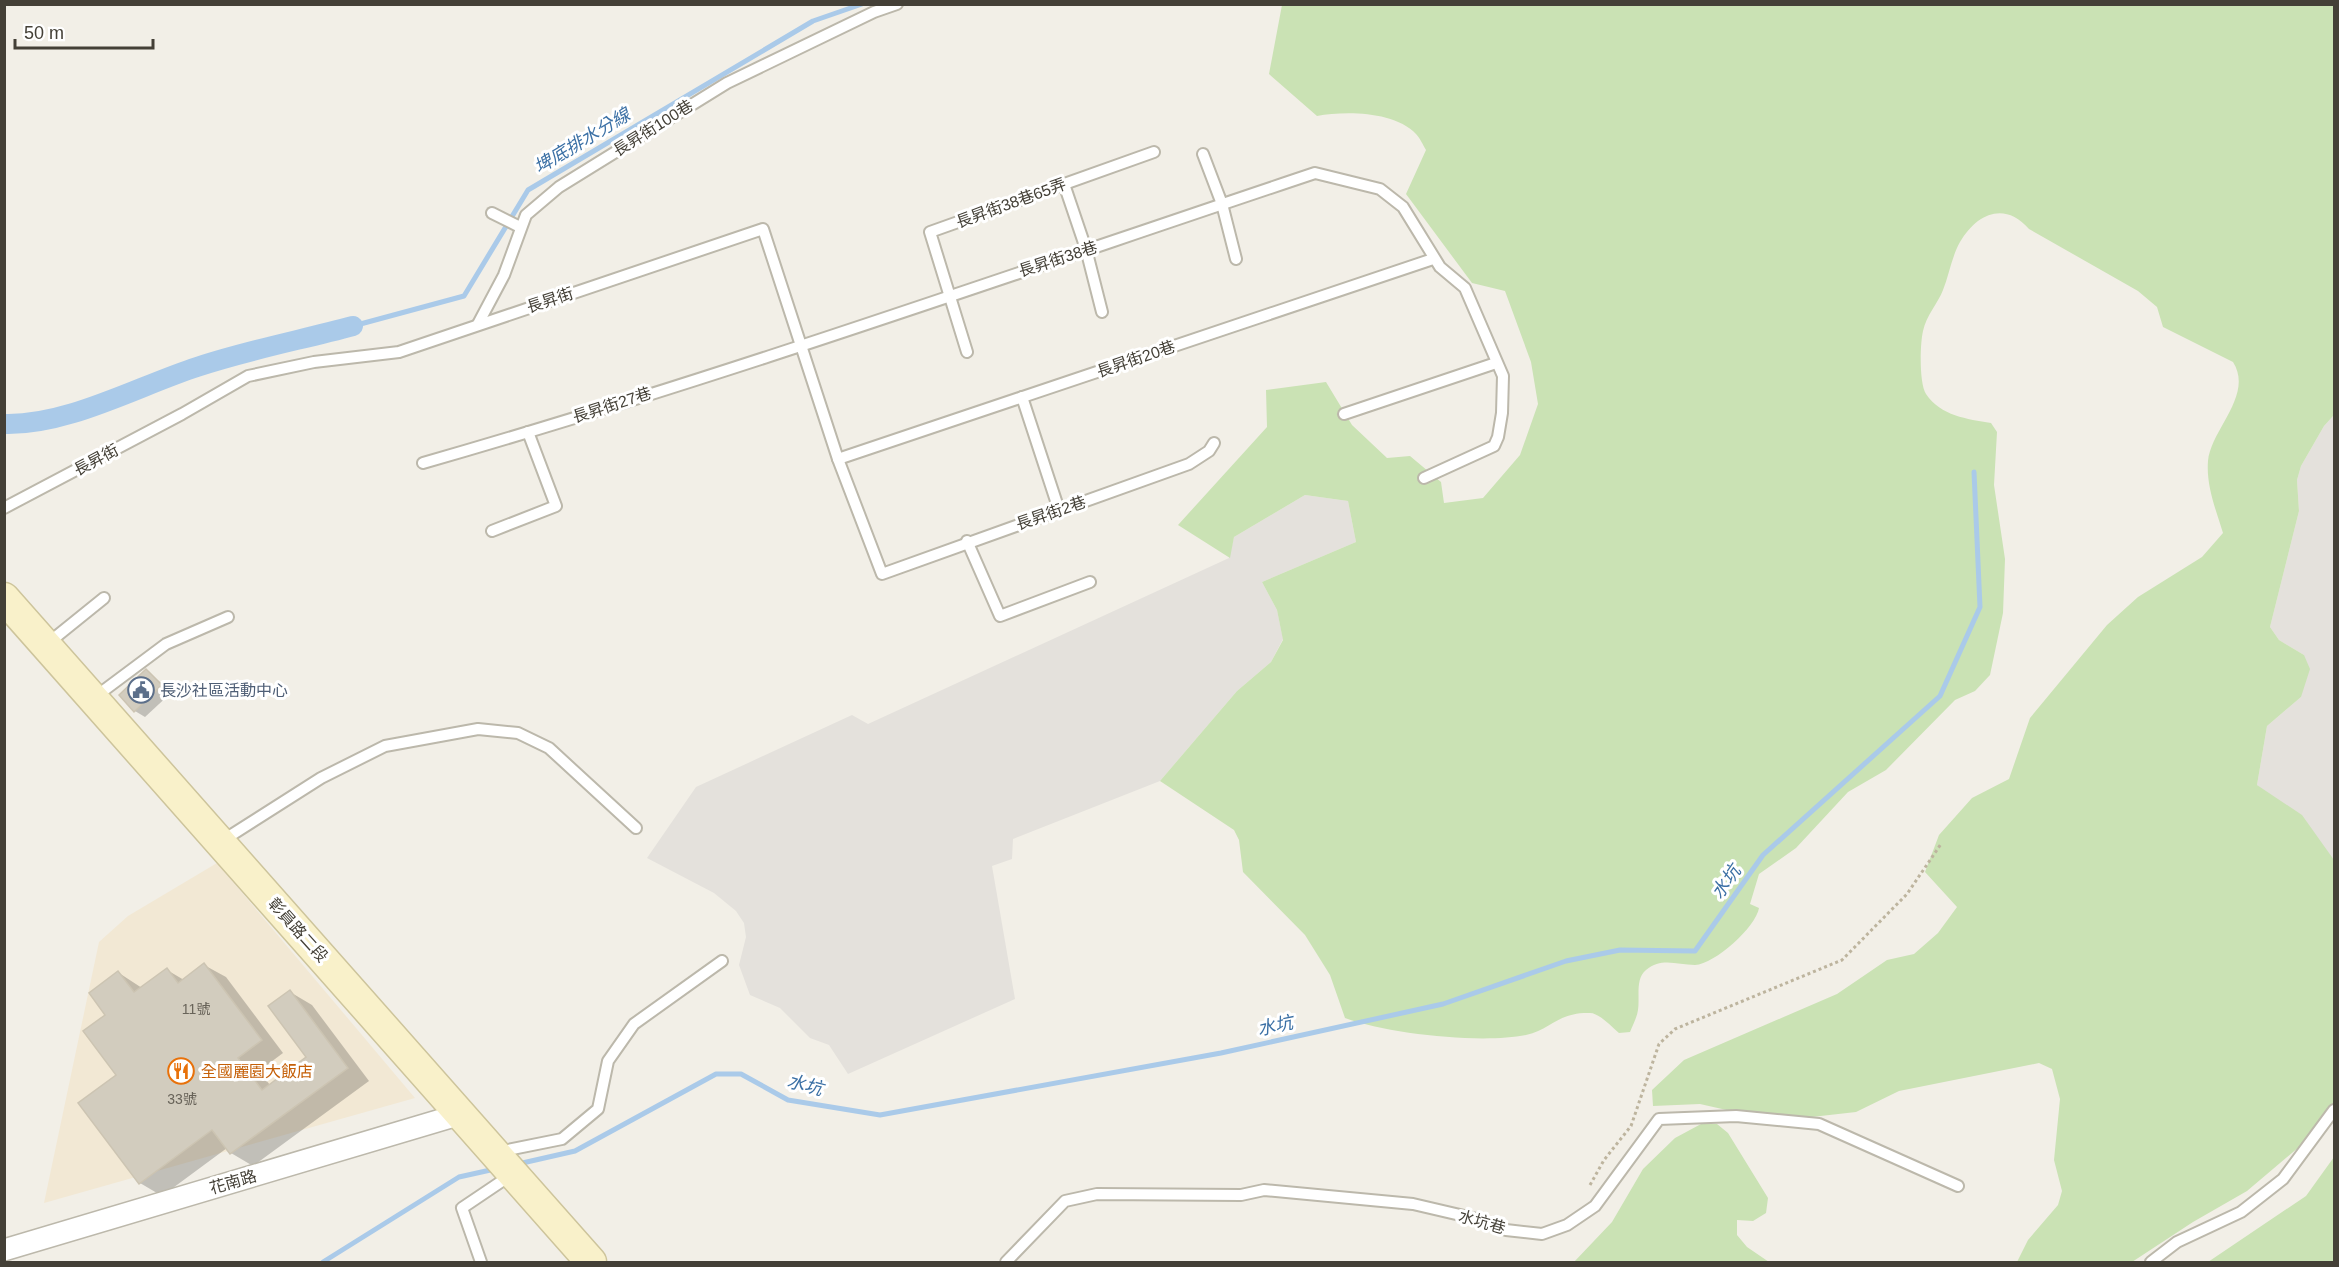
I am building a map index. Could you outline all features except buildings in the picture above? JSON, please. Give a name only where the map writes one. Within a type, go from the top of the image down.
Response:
[{"type":"main road","name":"彰員路二段","points":[[4,598],[591,1263]]},
{"type":"street","name":"花南路","points":[[4,1250],[461,1114]]},
{"type":"lane","name":"長昇街100巷","points":[[478,324],[504,275],[526,215],[558,187],[727,82],[874,12],[897,4]]},
{"type":"lane","name":"長昇街38巷65弄","points":[[950,295],[930,232],[1154,152]]},
{"type":"lane","points":[[1203,154],[1222,204],[1236,259]]},
{"type":"lane","name":"長昇街38巷","points":[[800,345],[1315,172],[1380,189],[1404,207],[1433,259]]},
{"type":"lane","points":[[1064,184],[1086,249],[1102,312]]},
{"type":"lane","points":[[492,213],[520,227]]},
{"type":"lane","name":"長昇街","points":[[4,508],[182,414],[248,376],[314,362],[399,352],[763,229],[838,459],[882,574]]},
{"type":"lane","points":[[1424,478],[1494,446],[1502,413],[1503,376],[1465,288],[1433,259]]},
{"type":"lane","name":"長昇街20巷","points":[[838,459],[1433,259]]},
{"type":"lane","points":[[950,295],[966,352]]},
{"type":"lane","name":"長昇街27巷","points":[[423,463],[800,345]]},
{"type":"lane","points":[[1344,414],[1496,363]]},
{"type":"lane","points":[[1022,397],[1059,510]]},
{"type":"lane","points":[[492,531],[556,506],[528,432]]},
{"type":"lane","name":"長昇街2巷","points":[[882,574],[968,541],[1189,464],[1209,451],[1214,444]]},
{"type":"lane","points":[[968,541],[1000,616],[1090,582]]},
{"type":"lane","points":[[47,644],[104,598]]},
{"type":"lane","points":[[93,698],[166,644],[228,617]]},
{"type":"lane","points":[[220,843],[321,778],[385,746],[478,729],[518,733],[549,748],[636,828]]},
{"type":"lane","points":[[481,1263],[462,1208],[504,1163],[562,1139],[598,1108],[608,1061],[634,1024],[722,961]]},
{"type":"lane","points":[[2151,1263],[2177,1242],[2241,1212],[2283,1179],[2334,1110]]},
{"type":"lane","name":"水坑巷","points":[[1006,1263],[1065,1201],[1097,1194],[1241,1194],[1264,1190],[1413,1204],[1473,1218],[1506,1230],[1542,1234],[1567,1225],[1595,1206],[1659,1119],[1736,1116],[1819,1124],[1959,1186]]},
{"type":"path","points":[[1595,1206],[1590,1186],[1604,1160],[1631,1126],[1659,1044],[1675,1029],[1842,960],[1907,894],[1941,844]]},
{"type":"shaded area","points":[[2334,415],[2334,860],[2257,785],[2267,726],[2301,697],[2304,655],[2279,640],[2270,627],[2299,511],[2297,480],[2301,466],[2324,426]]},
{"type":"shaded area","points":[[1305,495],[1348,501],[1356,542],[1262,582],[1277,610],[1283,639],[1271,662],[1237,691],[1160,781],[1013,839],[1012,859],[992,866],[1015,999],[848,1074],[829,1045],[810,1038],[780,1008],[750,995],[739,965],[746,937],[744,923],[736,911],[714,893],[647,858],[696,787],[852,715],[868,724],[1229,558],[1234,537]]},
{"type":"shaded area","name":"全國麗園大飯店","points":[[217,863],[415,1098],[44,1203],[99,942],[128,916]]},
{"type":"green space","points":[[1282,5],[2334,5],[2334,415],[2324,426],[2301,466],[2297,480],[2299,511],[2270,627],[2279,640],[2304,655],[2310,669],[2301,697],[2267,726],[2257,785],[2302,815],[2334,860],[2334,1104],[2318,1131],[2247,1191],[2193,1222],[2132,1262],[2017,1262],[2028,1240],[2058,1205],[2062,1191],[2054,1160],[2060,1099],[2052,1069],[2039,1063],[1899,1091],[1856,1112],[1794,1119],[1762,1118],[1700,1104],[1653,1106],[1652,1090],[1684,1060],[1837,994],[1887,960],[1914,954],[1938,933],[1957,907],[1925,872],[1939,835],[1972,798],[2009,779],[2030,718],[2107,625],[2138,597],[2202,557],[2223,533],[2210,489],[2208,461],[2216,437],[2235,399],[2238,374],[2233,362],[2163,327],[2157,307],[2138,291],[2029,229],[2020,220],[2001,213],[1983,218],[1967,232],[1960,242],[1943,290],[1925,325],[1921,354],[1924,389],[1932,401],[1955,415],[1991,423],[1997,432],[1994,485],[2005,559],[2003,613],[1990,675],[1975,691],[1955,700],[1886,770],[1848,792],[1796,848],[1759,874],[1750,904],[1759,908],[1756,916],[1743,934],[1723,952],[1695,965],[1664,963],[1646,970],[1640,978],[1637,1013],[1630,1032],[1619,1033],[1601,1018],[1590,1013],[1570,1015],[1535,1032],[1507,1038],[1461,1038],[1410,1033],[1345,1018],[1330,975],[1305,935],[1243,872],[1239,840],[1234,830],[1160,781],[1237,691],[1271,662],[1283,640],[1277,610],[1262,582],[1356,542],[1348,501],[1305,495],[1234,537],[1230,558],[1178,525],[1267,427],[1266,390],[1326,382],[1352,425],[1387,458],[1410,456],[1441,482],[1444,503],[1483,498],[1520,455],[1538,404],[1531,362],[1505,291],[1472,283],[1406,194],[1426,150],[1417,136],[1407,126],[1369,114],[1341,113],[1317,116],[1269,74]]},
{"type":"green space","points":[[1701,1124],[1717,1124],[1728,1133],[1768,1198],[1766,1213],[1753,1221],[1737,1220],[1737,1235],[1747,1247],[1769,1262],[1574,1262],[1612,1222],[1643,1169],[1675,1138]]},
{"type":"green space","points":[[2334,1157],[2334,1262],[2208,1262],[2306,1196]]},
{"type":"waterway","name":"埤底排水分線","points":[[353,326],[464,296],[528,190],[813,21],[862,4]]},
{"type":"waterway","points":[[4,424],[28,423],[77,412],[216,361],[353,326]]},
{"type":"waterway","name":"水坑","points":[[518,1164],[575,1151],[716,1074],[741,1074],[788,1100],[880,1115],[1221,1053],[1443,1004],[1566,961],[1620,950],[1695,951],[1763,855],[1940,696],[1980,607],[1974,472]]},
{"type":"waterway","name":"水坑","points":[[323,1262],[459,1177],[495,1169]]},
{"type":"place","name":"長沙社區活動中心","points":[[141,690]]},
{"type":"place","name":"全國麗園大飯店","points":[[181,1071]]}]
